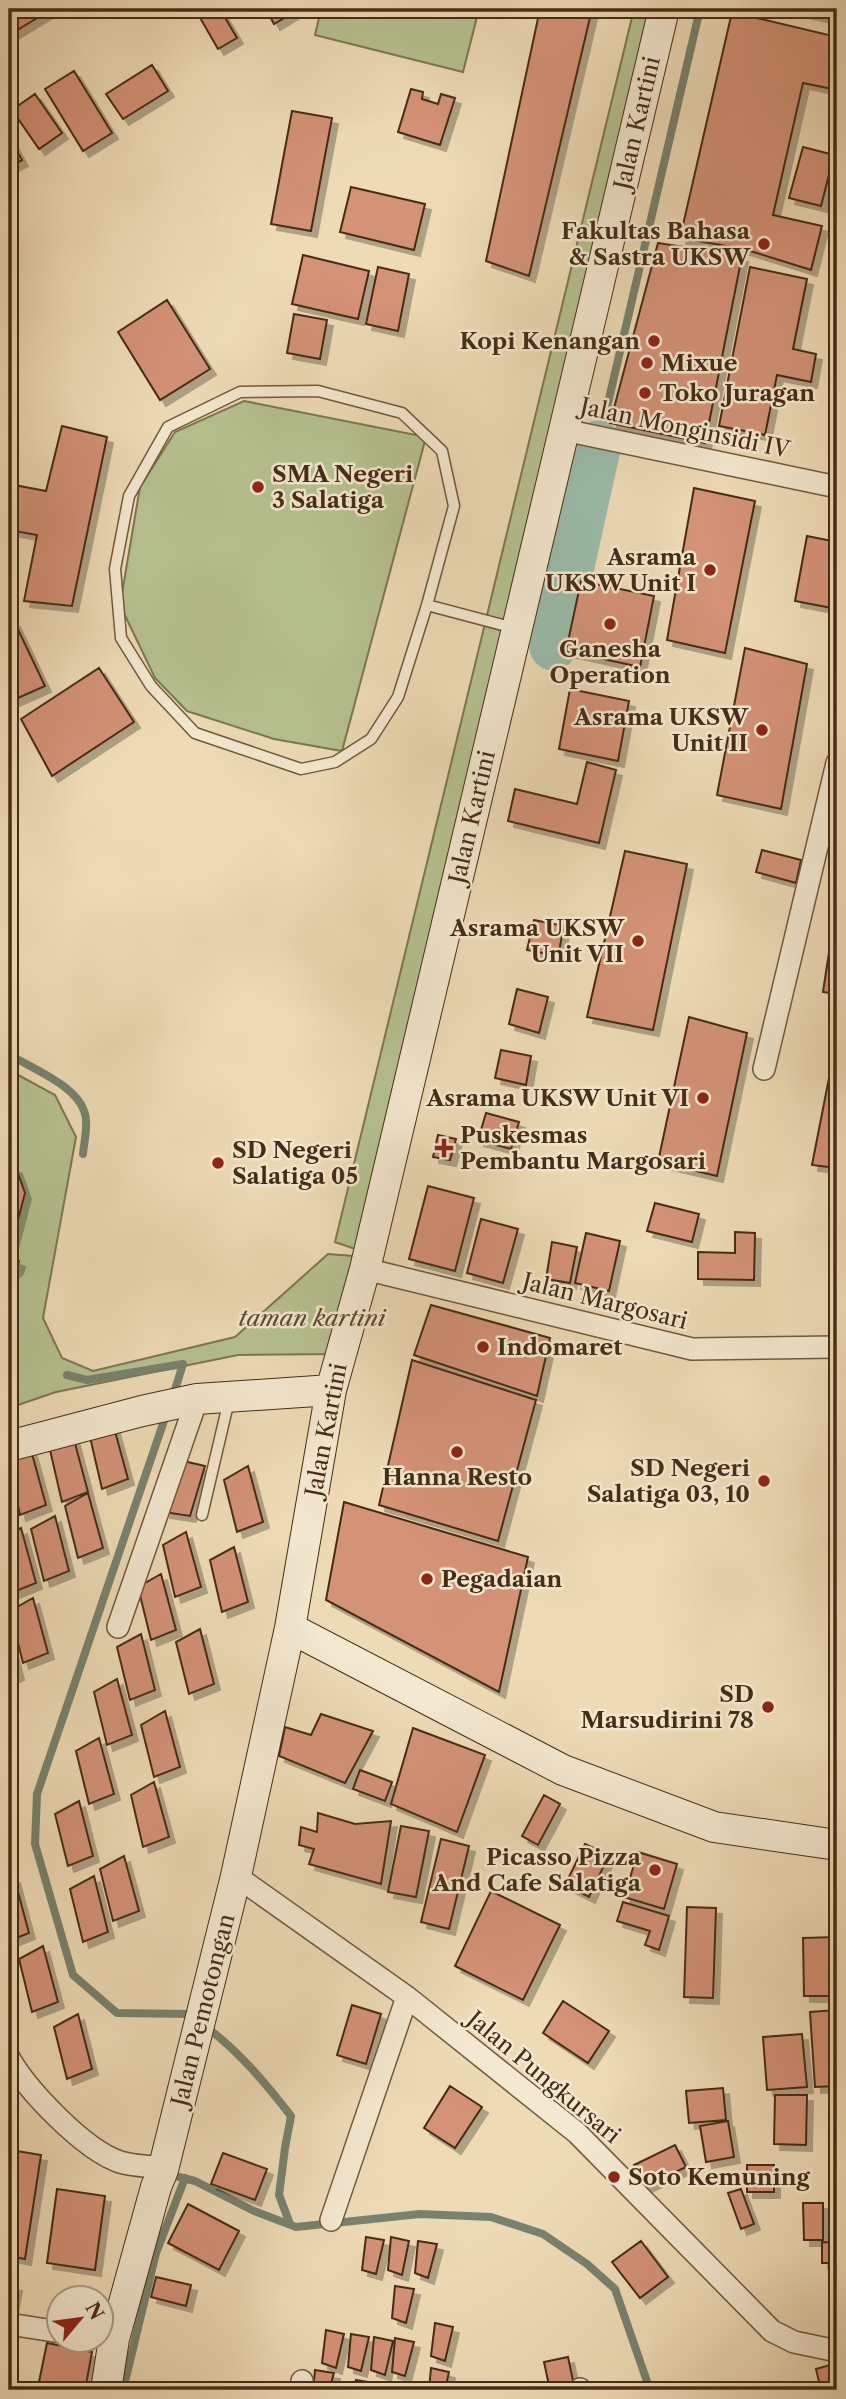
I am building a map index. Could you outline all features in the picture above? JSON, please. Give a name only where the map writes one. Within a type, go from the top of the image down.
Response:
[{"type":"main road","name":"Jalan Kartini","points":[[290,1628],[331,1390],[365,1269],[664,9]]},
{"type":"main road","points":[[9,1446],[196,1399],[331,1390]]},
{"type":"main road","points":[[290,1628],[563,1770],[714,1826],[837,1845]]},
{"type":"main road","name":"Jalan Pemotongan","points":[[116,2314],[161,2175],[205,2003],[236,1876],[290,1628]]},
{"type":"main road","name":"Jalan Pemotongan","points":[[106,2390],[107,2354]]},
{"type":"street","name":"Jalan Monginsidi IV","points":[[564,430],[837,486]]},
{"type":"street","points":[[764,1069],[837,764]]},
{"type":"street","name":"Jalan Margosari","points":[[365,1269],[692,1349],[837,1347]]},
{"type":"street","points":[[118,1627],[196,1399]]},
{"type":"street","name":"Jalan Pungkursari","points":[[236,1876],[407,1997],[578,2133],[772,2332],[794,2342],[837,2350]]},
{"type":"street","points":[[331,2220],[407,1997]]},
{"type":"street","points":[[9,2058],[36,2093],[75,2135],[118,2161],[161,2175]]},
{"type":"street","points":[[9,2324],[46,2330]]},
{"type":"lane","points":[[318,391],[402,413],[442,451],[454,506],[427,605],[398,697],[371,739],[335,762],[302,769],[195,733],[151,686],[121,638],[115,569],[128,496],[169,427],[240,392],[318,391]]},
{"type":"lane","points":[[427,605],[517,628]]},
{"type":"lane","points":[[202,1515],[229,1397]]},
{"type":"green space","points":[[321,9],[479,9],[463,72],[315,35]]},
{"type":"green space","points":[[634,9],[653,9],[361,1251],[335,1242]]},
{"type":"green space","points":[[244,401],[426,437],[342,751],[274,739],[187,711],[155,678],[120,605],[140,487],[175,432]]},
{"type":"green space","name":"taman kartini","points":[[9,1070],[55,1095],[76,1137],[43,1318],[62,1358],[93,1371],[235,1337],[328,1254],[366,1257],[338,1354],[238,1355],[56,1392],[9,1408]]},
{"type":"building","points":[[9,9],[52,9],[9,35]]},
{"type":"building","points":[[195,9],[220,9],[237,38],[218,49]]},
{"type":"building","points":[[266,9],[299,9],[274,24]]},
{"type":"building","points":[[540,9],[592,9],[529,276],[486,261]]},
{"type":"building","points":[[790,9],[837,9],[837,20]]},
{"type":"building","points":[[732,12],[837,37],[837,90],[803,83],[773,215],[822,226],[811,270],[744,249],[680,238]]},
{"type":"building","points":[[152,65],[168,91],[123,119],[106,94]]},
{"type":"building","points":[[74,71],[112,133],[83,151],[45,89]]},
{"type":"building","points":[[411,89],[423,92],[422,99],[438,104],[441,94],[455,98],[440,145],[398,132]]},
{"type":"building","points":[[35,94],[62,133],[39,149],[12,110]]},
{"type":"building","points":[[292,111],[332,118],[311,231],[271,224]]},
{"type":"building","points":[[9,137],[22,160],[9,167]]},
{"type":"building","points":[[803,147],[834,155],[821,206],[789,198]]},
{"type":"building","points":[[351,187],[425,204],[414,250],[340,232]]},
{"type":"building","points":[[658,243],[742,256],[705,443],[610,423]]},
{"type":"building","points":[[303,255],[369,271],[358,319],[292,304]]},
{"type":"building","points":[[378,267],[409,274],[398,331],[366,324]]},
{"type":"building","points":[[750,267],[807,279],[793,349],[816,354],[811,382],[777,375],[765,435],[719,426]]},
{"type":"building","points":[[167,300],[210,369],[160,400],[118,332]]},
{"type":"building","points":[[294,314],[327,320],[320,359],[287,353]]},
{"type":"building","points":[[62,426],[107,437],[72,606],[24,601],[37,535],[9,530],[9,484],[46,491]]},
{"type":"building","name":"Asrama UKSW Unit I","points":[[694,488],[755,501],[725,653],[667,640]]},
{"type":"building","points":[[807,536],[837,542],[837,609],[795,601]]},
{"type":"building","name":"Ganesha Operation","points":[[581,581],[654,596],[640,667],[566,651]]},
{"type":"building","points":[[14,621],[45,686],[9,702],[9,623]]},
{"type":"building","name":"Asrama UKSW Unit II","points":[[745,648],[807,664],[781,809],[717,795]]},
{"type":"building","points":[[99,668],[134,722],[52,776],[21,719]]},
{"type":"building","points":[[570,689],[629,701],[618,761],[559,749]]},
{"type":"building","points":[[587,762],[616,770],[599,843],[508,821],[515,789],[577,804]]},
{"type":"building","points":[[762,850],[801,860],[796,883],[756,872]]},
{"type":"building","name":"Asrama UKSW Unit VII","points":[[625,851],[687,864],[653,1030],[587,1017]]},
{"type":"building","points":[[534,920],[564,926],[558,956],[527,950]]},
{"type":"building","points":[[833,926],[837,927],[837,994],[823,992]]},
{"type":"building","points":[[517,989],[548,997],[539,1033],[509,1024]]},
{"type":"building","name":"Asrama UKSW Unit VI","points":[[689,1017],[747,1033],[717,1176],[658,1162]]},
{"type":"building","points":[[837,1037],[837,1168],[812,1165]]},
{"type":"building","points":[[501,1050],[531,1056],[526,1085],[495,1078]]},
{"type":"building","points":[[486,1113],[519,1122],[511,1149],[478,1140]]},
{"type":"building","name":"Puskesmas Pembantu Margosari","points":[[438,1135],[456,1139],[450,1160],[433,1157]]},
{"type":"building","points":[[9,1164],[16,1168],[25,1193],[9,1254]]},
{"type":"building","points":[[428,1186],[474,1198],[455,1271],[409,1259]]},
{"type":"building","points":[[655,1203],[699,1214],[692,1242],[647,1231]]},
{"type":"building","points":[[481,1219],[518,1229],[503,1283],[467,1273]]},
{"type":"building","points":[[735,1232],[755,1233],[754,1280],[698,1279],[698,1252],[735,1253]]},
{"type":"building","points":[[586,1233],[620,1241],[609,1291],[575,1283]]},
{"type":"building","points":[[552,1242],[577,1247],[570,1283],[546,1279]]},
{"type":"building","points":[[837,1253],[837,1274],[835,1274],[834,1254]]},
{"type":"building","points":[[9,1257],[19,1261],[17,1268],[9,1275]]},
{"type":"building","name":"Indomaret","points":[[431,1305],[550,1338],[537,1396],[414,1355]]},
{"type":"building","name":"Hanna Resto","points":[[412,1360],[536,1400],[498,1541],[379,1505]]},
{"type":"building","points":[[113,1424],[128,1479],[102,1489],[90,1437]]},
{"type":"building","points":[[73,1436],[88,1492],[62,1502],[50,1450]]},
{"type":"building","points":[[31,1450],[46,1505],[20,1515],[9,1462]]},
{"type":"building","points":[[179,1460],[205,1466],[190,1516],[164,1512]]},
{"type":"building","points":[[248,1466],[263,1522],[237,1532],[224,1480]]},
{"type":"building","points":[[88,1493],[103,1548],[78,1558],[65,1506]]},
{"type":"building","name":"Pegadaian","points":[[344,1502],[528,1557],[499,1692],[326,1600]]},
{"type":"building","points":[[55,1516],[69,1571],[44,1581],[31,1529]]},
{"type":"building","points":[[21,1528],[36,1583],[11,1593],[9,1535]]},
{"type":"building","points":[[186,1532],[201,1587],[175,1597],[163,1545]]},
{"type":"building","points":[[234,1547],[248,1602],[222,1612],[210,1560]]},
{"type":"building","points":[[161,1574],[176,1630],[151,1640],[138,1587]]},
{"type":"building","points":[[33,1598],[48,1653],[23,1663],[10,1611]]},
{"type":"building","points":[[200,1629],[214,1684],[189,1694],[176,1642]]},
{"type":"building","points":[[141,1634],[155,1690],[130,1700],[117,1647]]},
{"type":"building","points":[[9,1638],[18,1674],[9,1678]]},
{"type":"building","points":[[117,1679],[132,1735],[107,1745],[94,1692]]},
{"type":"building","points":[[165,1711],[180,1767],[154,1777],[141,1725]]},
{"type":"building","points":[[321,1714],[373,1731],[345,1783],[279,1756],[285,1727],[311,1735]]},
{"type":"building","points":[[413,1728],[485,1755],[457,1832],[391,1804]]},
{"type":"building","points":[[99,1738],[114,1794],[89,1804],[76,1751]]},
{"type":"building","points":[[360,1770],[392,1782],[385,1801],[353,1789]]},
{"type":"building","points":[[154,1782],[169,1837],[143,1847],[131,1795]]},
{"type":"building","points":[[544,1795],[560,1804],[538,1845],[522,1836]]},
{"type":"building","points":[[79,1801],[93,1856],[68,1866],[55,1814]]},
{"type":"building","points":[[318,1813],[355,1824],[391,1821],[381,1884],[309,1864],[314,1849],[299,1845],[301,1827],[317,1832]]},
{"type":"building","points":[[401,1826],[429,1831],[416,1897],[388,1892]]},
{"type":"building","points":[[441,1839],[469,1846],[449,1929],[421,1922]]},
{"type":"building","points":[[585,1844],[609,1855],[589,1897],[565,1885]]},
{"type":"building","points":[[638,1852],[677,1864],[664,1909],[624,1897]]},
{"type":"building","points":[[124,1856],[139,1911],[113,1921],[100,1869]]},
{"type":"building","points":[[94,1876],[108,1932],[83,1942],[70,1889]]},
{"type":"building","points":[[14,1877],[29,1933],[9,1941],[9,1880]]},
{"type":"building","points":[[491,1891],[560,1925],[523,2000],[455,1966]]},
{"type":"building","points":[[623,1902],[669,1916],[659,1950],[645,1945],[650,1931],[617,1921]]},
{"type":"building","points":[[687,1907],[716,1908],[713,1998],[684,1997]]},
{"type":"building","points":[[837,1937],[837,1996],[804,1996],[803,1938]]},
{"type":"building","points":[[43,1946],[58,2002],[32,2012],[19,1959]]},
{"type":"building","points":[[563,2001],[609,2031],[588,2063],[543,2033]]},
{"type":"building","points":[[352,2005],[381,2014],[366,2064],[337,2055]]},
{"type":"building","points":[[837,2010],[837,2086],[815,2087],[810,2012]]},
{"type":"building","points":[[78,2014],[92,2069],[67,2079],[54,2027]]},
{"type":"building","points":[[802,2034],[807,2087],[767,2090],[763,2037]]},
{"type":"building","points":[[450,2086],[482,2107],[455,2148],[424,2128]]},
{"type":"building","points":[[723,2088],[726,2120],[689,2123],[686,2091]]},
{"type":"building","points":[[775,2095],[807,2095],[806,2145],[774,2144]]},
{"type":"building","points":[[728,2121],[734,2157],[706,2162],[700,2126]]},
{"type":"building","points":[[675,2145],[686,2167],[644,2187],[634,2165]]},
{"type":"building","points":[[17,2151],[41,2155],[25,2259],[9,2256],[9,2201]]},
{"type":"building","points":[[223,2153],[267,2169],[255,2200],[211,2184]]},
{"type":"building","points":[[747,2165],[774,2165],[774,2192],[747,2192]]},
{"type":"building","points":[[57,2189],[105,2196],[95,2270],[47,2263]]},
{"type":"building","points":[[741,2189],[754,2224],[741,2229],[728,2193]]},
{"type":"building","points":[[803,2203],[823,2203],[823,2240],[804,2240]]},
{"type":"building","points":[[188,2204],[239,2231],[219,2270],[168,2243]]},
{"type":"building","points":[[366,2237],[384,2240],[376,2274],[362,2270]]},
{"type":"building","points":[[391,2237],[409,2241],[402,2275],[388,2270]]},
{"type":"building","points":[[418,2241],[437,2244],[428,2278],[415,2273]]},
{"type":"building","points":[[641,2241],[668,2277],[640,2298],[612,2262]]},
{"type":"building","points":[[822,2242],[837,2243],[837,2263],[822,2263]]},
{"type":"building","points":[[156,2277],[191,2285],[186,2306],[151,2297]]},
{"type":"building","points":[[9,2284],[16,2285],[11,2313],[9,2313]]},
{"type":"building","points":[[395,2286],[414,2289],[406,2323],[392,2318]]},
{"type":"building","points":[[435,2323],[453,2327],[445,2361],[431,2356]]},
{"type":"building","points":[[326,2330],[344,2334],[336,2368],[322,2363]]},
{"type":"building","points":[[351,2334],[369,2337],[361,2371],[348,2367]]},
{"type":"building","points":[[374,2337],[393,2341],[385,2375],[371,2370]]},
{"type":"building","points":[[395,2338],[414,2342],[405,2376],[392,2372]]},
{"type":"building","points":[[46,2348],[46,2354],[92,2354],[85,2390],[39,2382]]},
{"type":"building","points":[[568,2357],[575,2390],[550,2390],[544,2362]]},
{"type":"building","points":[[837,2363],[837,2390],[821,2390],[816,2369]]},
{"type":"building","points":[[431,2368],[449,2372],[445,2390],[429,2390]]},
{"type":"building","points":[[315,2370],[334,2373],[329,2390],[313,2390]]},
{"type":"building","points":[[356,2380],[374,2383],[373,2390],[355,2390]]},
{"type":"building","points":[[388,2385],[406,2389],[406,2390],[388,2390]]},
{"type":"waterway","points":[[601,433],[700,9]]},
{"type":"waterway","points":[[553,647],[598,444]]},
{"type":"waterway","points":[[9,1054],[56,1081],[76,1098],[83,1108],[86,1120],[83,1154]]},
{"type":"waterway","points":[[67,1375],[87,1380],[183,1364],[173,1396]]},
{"type":"waterway","points":[[167,1412],[37,1794],[35,1844],[73,1975],[117,2013],[189,2014],[196,2019]]},
{"type":"waterway","points":[[206,2027],[241,2057],[291,2116],[279,2195],[290,2224]]},
{"type":"waterway","points":[[167,2174],[195,2181],[254,2211],[296,2227],[420,2214],[491,2217],[543,2234],[587,2264],[615,2289],[650,2390]]},
{"type":"waterway","points":[[123,2390],[156,2253],[185,2178]]},
{"type":"place","name":"Fakultas Bahasa & Sastra UKSW","points":[[764,244]]},
{"type":"place","name":"Kopi Kenangan","points":[[654,341]]},
{"type":"place","name":"Mixue","points":[[647,363]]},
{"type":"place","name":"Toko Juragan","points":[[645,393]]},
{"type":"place","name":"SMA Negeri 3 Salatiga","points":[[258,487]]},
{"type":"place","name":"Asrama UKSW Unit I","points":[[710,570]]},
{"type":"place","name":"Ganesha Operation","points":[[610,624]]},
{"type":"place","name":"Asrama UKSW Unit II","points":[[762,730]]},
{"type":"place","name":"Asrama UKSW Unit VII","points":[[638,941]]},
{"type":"place","name":"Asrama UKSW Unit VI","points":[[703,1098]]},
{"type":"place","name":"Puskesmas Pembantu Margosari","points":[[444,1148]]},
{"type":"place","name":"SD Negeri Salatiga 05","points":[[218,1163]]},
{"type":"place","name":"Indomaret","points":[[483,1347]]},
{"type":"place","name":"Hanna Resto","points":[[457,1452]]},
{"type":"place","name":"SD Negeri Salatiga 03, 10","points":[[764,1481]]},
{"type":"place","name":"Pegadaian","points":[[427,1579]]},
{"type":"place","name":"SD Marsudirini 78","points":[[768,1707]]},
{"type":"place","name":"Picasso Pizza And Cafe Salatiga","points":[[655,1870]]},
{"type":"place","name":"Soto Kemuning","points":[[614,2177]]}]
